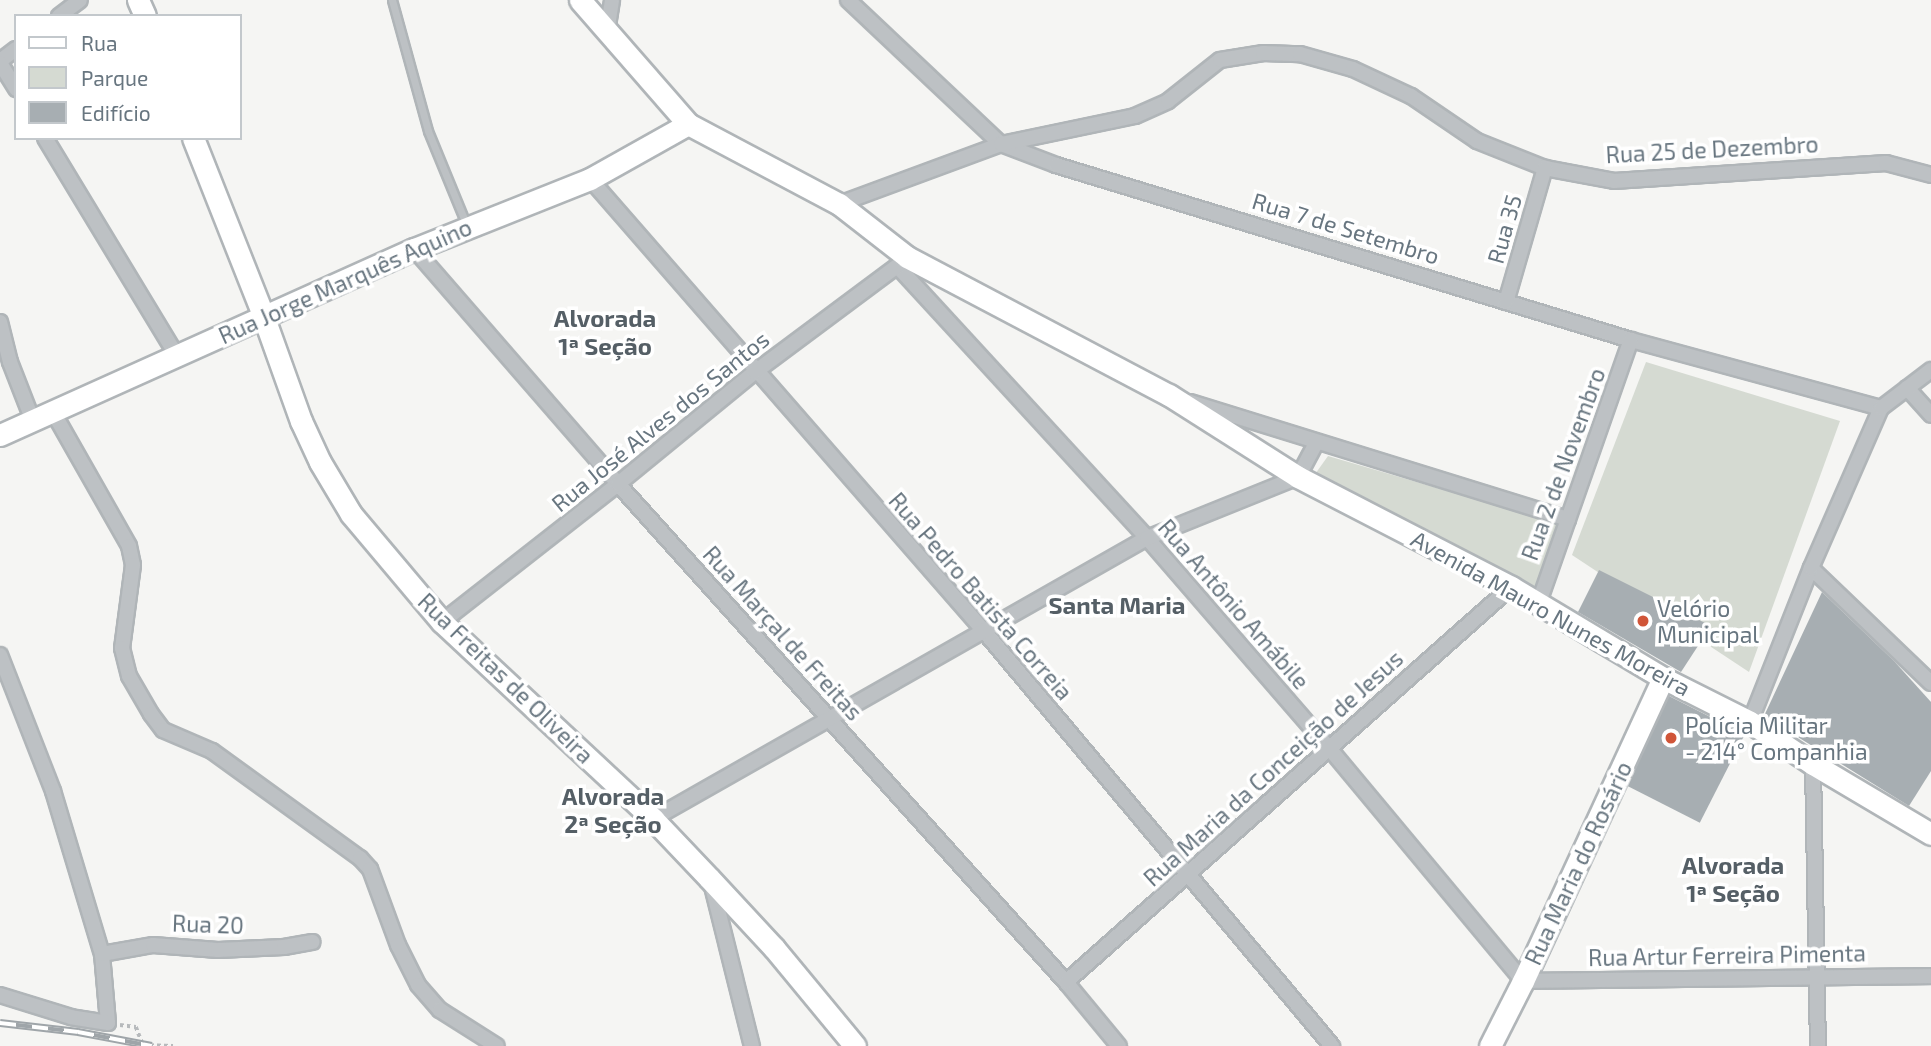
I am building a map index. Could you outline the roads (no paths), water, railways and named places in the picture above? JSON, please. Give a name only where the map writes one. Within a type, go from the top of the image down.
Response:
[{"type":"street","points":[[62,14],[80,0]]},
{"type":"street","name":"Avenida Mauro Nunes Moreira","points":[[580,0],[688,124],[839,204],[903,262],[1169,395],[1298,477],[1539,602],[1663,678],[1750,722],[1812,764],[1931,834]]},
{"type":"street","points":[[607,32],[612,0]]},
{"type":"street","name":"Rua 7 de Setembro","points":[[848,0],[1002,144],[1056,165],[1631,340],[1881,408]]},
{"type":"street","points":[[14,51],[0,62],[14,86]]},
{"type":"street","name":"Rua 25 de Dezembro","points":[[839,204],[1002,144],[1135,116],[1168,101],[1220,60],[1263,53],[1300,54],[1353,69],[1411,96],[1477,141],[1545,168],[1614,181],[1886,163],[1931,175]]},
{"type":"street","name":"Rua Jorge Marquês Aquino","points":[[0,435],[467,226],[590,179],[688,124]]},
{"type":"street","points":[[47,140],[177,356]]},
{"type":"street","name":"Rua Freitas de Oliveira","points":[[194,140],[263,315],[301,421],[332,484],[351,514],[442,622],[653,819],[709,878],[774,948],[855,1046]]},
{"type":"street","name":"Rua 35","points":[[1506,302],[1545,168]]},
{"type":"street","name":"Rua Pedro Batista Correia","points":[[590,179],[755,372],[984,631],[1332,1046]]},
{"type":"street","name":"Rua Marçal de Freitas","points":[[414,249],[618,484],[1066,982],[1119,1046]]},
{"type":"street","name":"Rua José Alves dos Santos","points":[[442,622],[755,372],[903,262]]},
{"type":"street","name":"Rua Antônio Amábile","points":[[903,262],[1329,748],[1523,981]]},
{"type":"street","points":[[0,322],[10,362],[129,546],[133,565],[122,648],[130,676],[151,714],[163,730],[212,751],[360,858],[370,869],[398,945],[418,985],[440,1010],[497,1046]]},
{"type":"street","name":"Rua 2 de Novembro","points":[[1539,602],[1631,340]]},
{"type":"street","points":[[1750,722],[1811,568],[1881,408],[1931,370]]},
{"type":"street","points":[[1907,388],[1931,415]]},
{"type":"street","name":"Avenida Mauro Nunes Moreira","points":[[1169,395],[1568,519]]},
{"type":"street","points":[[653,819],[1147,538],[1298,477],[1317,442]]},
{"type":"street","points":[[1811,568],[1914,663],[1931,683]]},
{"type":"street","name":"Rua Maria da Conceição de Jesus","points":[[1066,982],[1511,587]]},
{"type":"street","points":[[0,654],[53,791],[102,954],[108,1023],[71,1017],[0,995]]},
{"type":"street","points":[[1914,663],[1931,663]]},
{"type":"street","name":"Rua Maria do Rosário","points":[[1490,1046],[1523,981],[1663,678]]},
{"type":"street","points":[[1812,764],[1818,1046]]},
{"type":"street","points":[[709,878],[752,1046]]},
{"type":"street","name":"Rua 20","points":[[102,954],[153,945],[218,950],[284,947],[313,942]]},
{"type":"street","name":"Rua Artur Ferreira Pimenta","points":[[1523,981],[1815,975],[1931,976]]},
{"type":"lane","points":[[392,0],[428,131],[467,226]]},
{"type":"railway","points":[[0,1023],[78,1032],[152,1046]]},
{"type":"place","name":"Velório Municipal","points":[[1643,621]]},
{"type":"place","name":"Polícia Militar - 214° Companhia","points":[[1671,738]]},
{"type":"district","name":"Alvorada 1ª Seção","points":[[605,332]]},
{"type":"district","name":"Santa Maria","points":[[1117,605]]},
{"type":"district","name":"Alvorada 2ª Seção","points":[[613,810]]},
{"type":"district","name":"Alvorada 1ª Seção","points":[[1733,879]]}]
